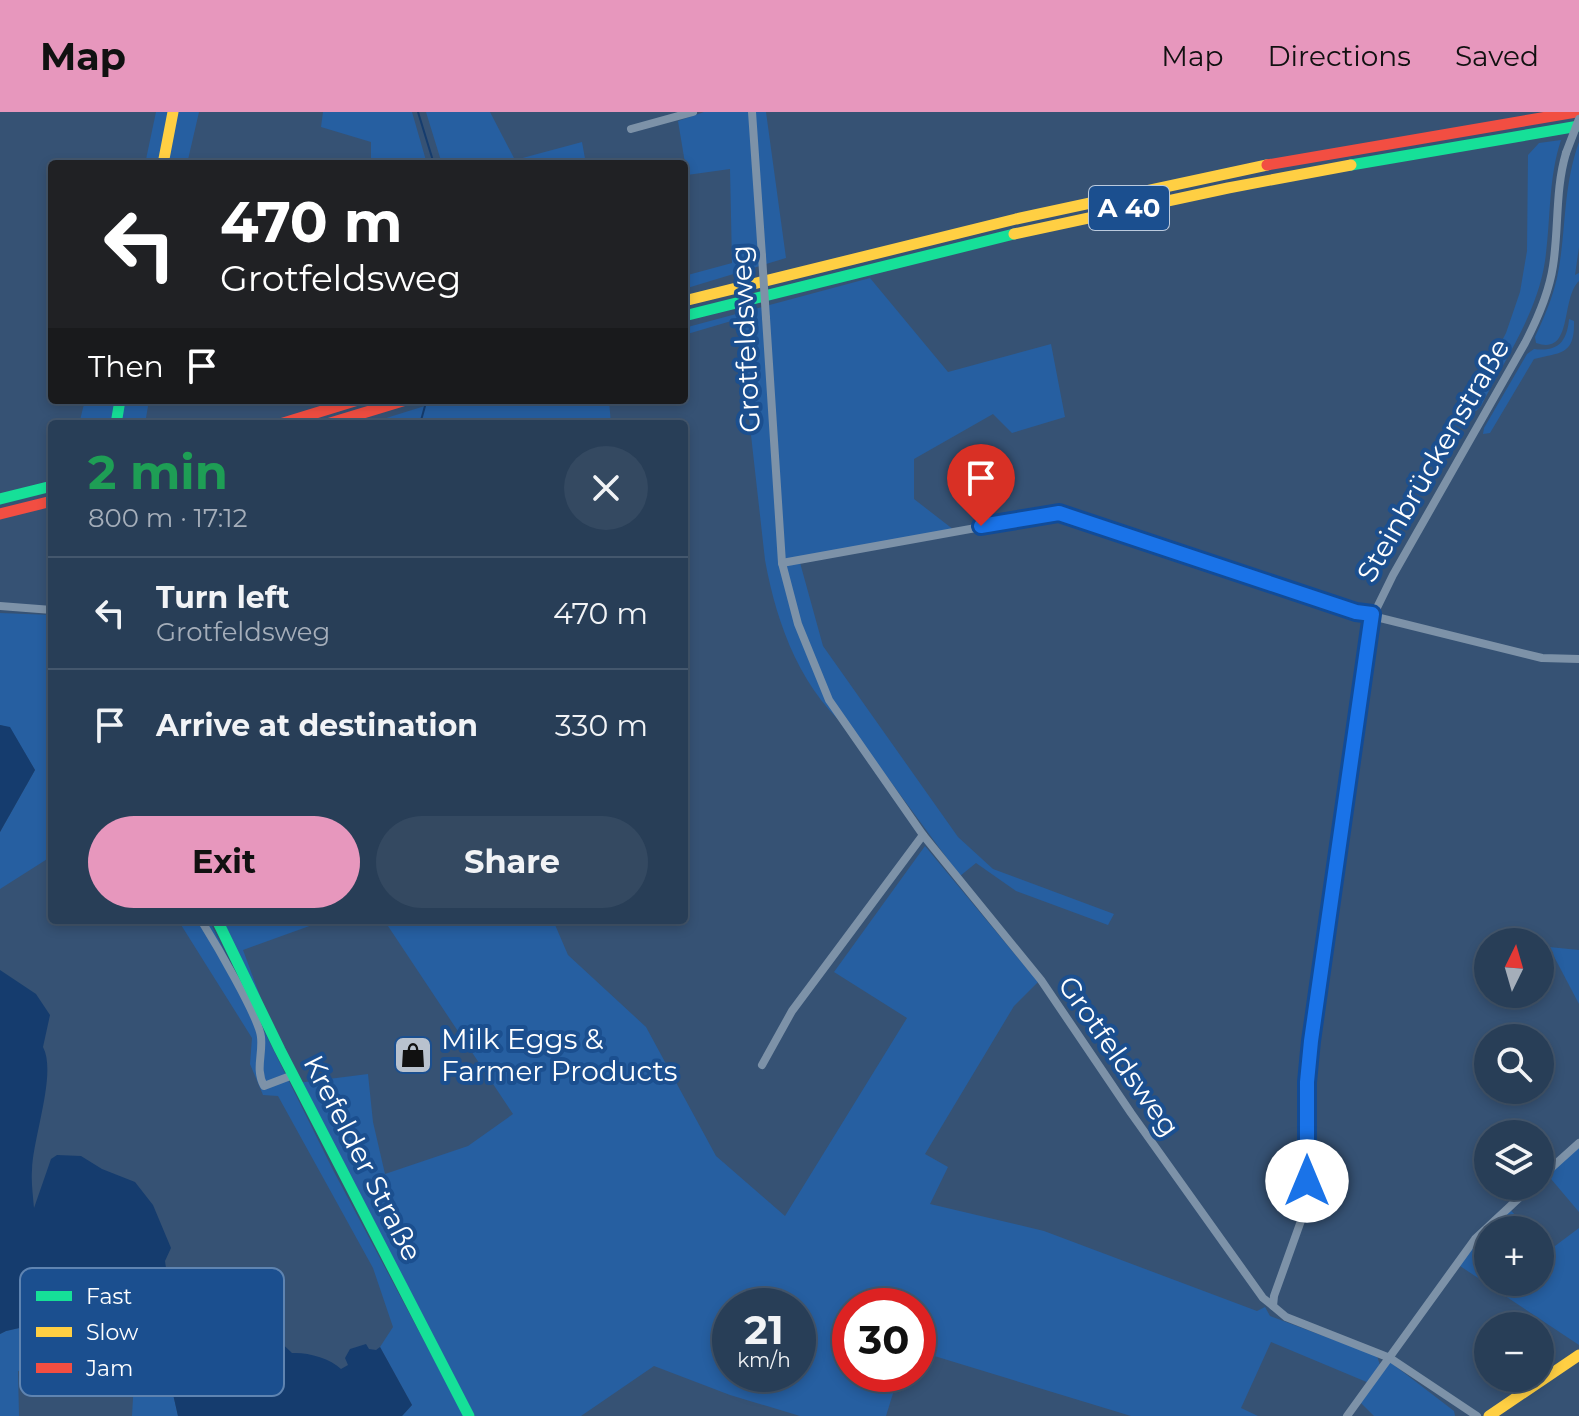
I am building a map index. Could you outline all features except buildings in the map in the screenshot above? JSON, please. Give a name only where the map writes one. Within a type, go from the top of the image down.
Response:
[{"type":"main road","points":[[164,160],[173,112]]},
{"type":"main road","name":"A 40","points":[[688,300],[946,234],[1176,182],[1576,112]]},
{"type":"main road","name":"A 40","points":[[688,315],[1057,223],[1305,172],[1579,126]]},
{"type":"main road","points":[[293,420],[345,404]]},
{"type":"main road","points":[[340,420],[393,404]]},
{"type":"main road","points":[[0,499],[48,487]]},
{"type":"main road","points":[[0,514],[48,502]]},
{"type":"main road","name":"Krefelder Straße","points":[[219,924],[293,1075],[469,1416]]},
{"type":"main road","points":[[1489,1416],[1579,1355]]},
{"type":"street","points":[[631,129],[693,112]]},
{"type":"street","name":"Grotfeldsweg","points":[[752,112],[782,563],[798,624],[829,700],[923,835],[1041,980],[1206,1218],[1263,1298],[1273,1306]]},
{"type":"street","name":"Steinbrückenstraße","points":[[1273,1306],[1305,1201],[1311,1041],[1372,614],[1519,355],[1542,307],[1553,267],[1559,189],[1566,153],[1579,119]]},
{"type":"street","points":[[782,563],[1059,513],[1341,607],[1542,658],[1579,659]]},
{"type":"street","points":[[0,606],[48,610]]},
{"type":"street","points":[[762,1065],[792,1011],[923,835]]},
{"type":"street","points":[[203,924],[254,1017],[261,1037],[260,1078],[264,1086],[293,1075]]},
{"type":"street","points":[[1554,1165],[1579,1143]]},
{"type":"street","points":[[1347,1416],[1475,1239],[1517,1200]]},
{"type":"street","points":[[1273,1306],[1286,1317],[1390,1358],[1477,1416]]},
{"type":"shaded area","points":[[156,112],[199,112],[188,160],[146,160]]},
{"type":"shaded area","points":[[323,112],[412,112],[426,160],[371,160],[371,142],[321,127]]},
{"type":"shaded area","points":[[426,112],[490,112],[515,160],[441,160]]},
{"type":"shaded area","points":[[704,112],[766,112],[786,258],[688,288],[688,275],[732,263],[730,169],[688,175],[688,160],[684,160],[678,121]]},
{"type":"shaded area","points":[[1561,140],[1552,185],[1545,261],[1535,299],[1481,406],[1476,411],[1471,410],[1468,406],[1506,333],[1520,292],[1527,251],[1528,155],[1539,143]]},
{"type":"shaded area","points":[[582,142],[585,160],[515,160]]},
{"type":"shaded area","points":[[1579,142],[1579,247],[1575,275],[1579,273],[1579,281],[1573,289],[1561,334],[1548,345],[1536,343],[1535,337],[1557,278],[1567,193]]},
{"type":"shaded area","points":[[870,278],[948,372],[1051,344],[1065,417],[1012,433],[993,414],[914,459],[914,499],[954,530],[799,559],[823,646],[958,837],[993,869],[1114,914],[1108,925],[1016,891],[976,863],[960,876],[857,736],[821,700],[795,657],[770,585],[738,319],[688,334],[688,327]]},
{"type":"shaded area","points":[[1569,319],[1574,321],[1574,332],[1569,347],[1534,359],[1490,433],[1483,434],[1527,354],[1534,349],[1549,349],[1560,344]]},
{"type":"shaded area","points":[[84,404],[148,404],[146,420],[80,420]]},
{"type":"shaded area","points":[[431,404],[609,404],[611,420],[380,420]]},
{"type":"shaded area","points":[[0,613],[48,615],[48,859],[0,889],[0,832],[35,770],[10,728],[0,725]]},
{"type":"shaded area","points":[[0,725],[10,727],[35,770],[0,832]]},
{"type":"shaded area","points":[[925,846],[1038,982],[1014,1006],[925,1154],[948,1167],[930,1204],[1044,1231],[1257,1311],[1265,1307],[1270,1316],[1377,1356],[1380,1365],[1369,1383],[1271,1342],[1241,1408],[1258,1416],[1131,1416],[936,1356],[936,1288],[832,1288],[832,1392],[893,1392],[886,1416],[800,1416],[722,1392],[816,1392],[816,1288],[712,1288],[712,1388],[654,1366],[581,1416],[475,1416],[297,1083],[368,1074],[373,1122],[385,1174],[468,1146],[513,1114],[387,924],[555,924],[568,955],[646,1027],[716,1156],[785,1216],[907,1018],[834,972]]},
{"type":"shaded area","points":[[181,924],[211,924],[333,1170],[464,1416],[402,1416],[412,1405],[380,1347],[393,1327],[373,1268],[278,1096],[263,1095],[250,1064],[252,1038]]},
{"type":"shaded area","points":[[219,924],[315,924],[243,950],[280,1050]]},
{"type":"shaded area","points":[[1554,948],[1579,950],[1579,1004],[1554,956]]},
{"type":"shaded area","points":[[0,970],[36,994],[50,1015],[43,1047],[47,1058],[46,1089],[33,1156],[34,1208],[51,1159],[57,1155],[81,1156],[102,1169],[135,1182],[153,1205],[171,1248],[165,1261],[166,1268],[20,1268],[20,1328],[0,1334]]},
{"type":"shaded area","points":[[1579,1143],[1579,1212],[1554,1182],[1554,1166]]},
{"type":"shaded area","points":[[1508,1207],[1516,1216],[1500,1216]]},
{"type":"shaded area","points":[[1579,1228],[1579,1345],[1554,1328],[1554,1312],[1529,1312],[1505,1296],[1554,1296],[1554,1247]]},
{"type":"shaded area","points":[[1474,1245],[1474,1275],[1457,1264]]},
{"type":"shaded area","points":[[20,1328],[19,1416],[0,1416],[0,1334]]},
{"type":"shaded area","points":[[366,1344],[369,1349],[380,1347],[412,1405],[402,1416],[178,1416],[173,1396],[284,1396],[284,1345],[292,1353],[318,1356],[341,1369],[348,1365],[345,1358],[350,1349]]},
{"type":"shaded area","points":[[1390,1362],[1454,1411],[1455,1416],[1374,1416],[1358,1400]]},
{"type":"shaded area","points":[[133,1396],[173,1396],[178,1416],[132,1416]]},
{"type":"waterway","points":[[418,112],[433,160]]},
{"type":"waterway","points":[[421,420],[425,406]]},
{"type":"traffic: fast","points":[[1351,165],[1579,126]]},
{"type":"traffic: fast","points":[[688,315],[1014,234]]},
{"type":"traffic: fast","points":[[117,420],[119,404]]},
{"type":"traffic: fast","points":[[0,499],[48,487]]},
{"type":"traffic: fast","points":[[219,924],[280,1050],[469,1416]]},
{"type":"traffic: slow","points":[[164,160],[173,112]]},
{"type":"traffic: slow","points":[[688,300],[1016,219],[1267,165]]},
{"type":"traffic: slow","points":[[1014,234],[1351,165]]},
{"type":"traffic: slow","points":[[1489,1416],[1579,1355]]},
{"type":"traffic: jam","points":[[1267,165],[1576,112]]},
{"type":"traffic: jam","points":[[293,420],[345,404]]},
{"type":"traffic: jam","points":[[340,420],[393,404]]},
{"type":"traffic: jam","points":[[0,514],[48,502]]},
{"type":"place","name":"Milk Eggs & Farmer Products","points":[[413,1055]]},
{"type":"route","points":[[981,526],[1059,513],[1356,612],[1372,614],[1311,1041],[1307,1082],[1307,1181]]}]
